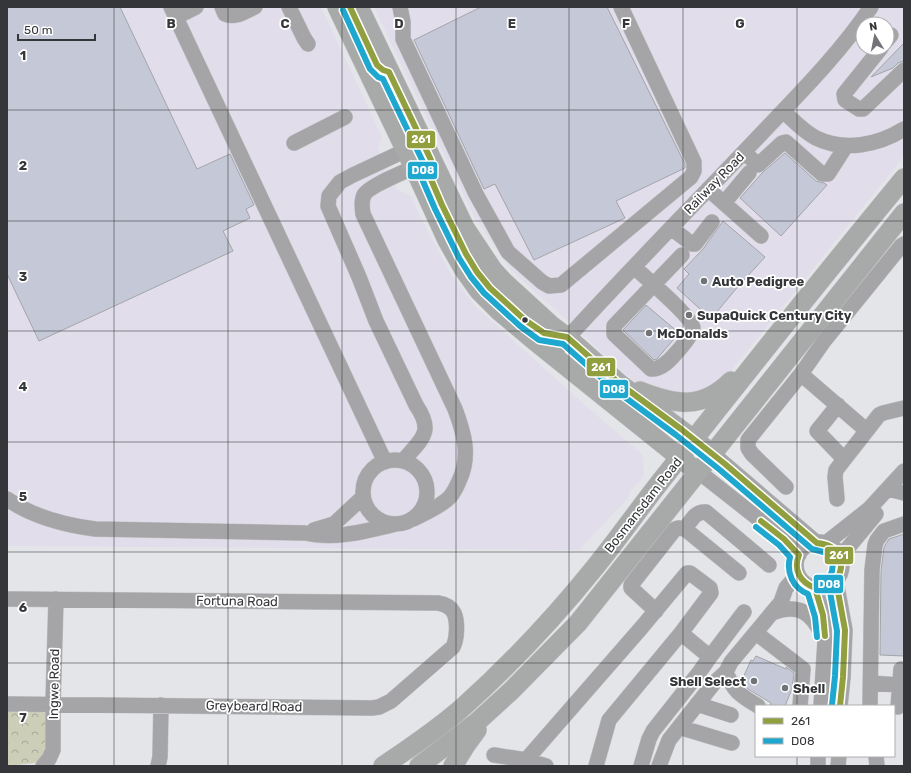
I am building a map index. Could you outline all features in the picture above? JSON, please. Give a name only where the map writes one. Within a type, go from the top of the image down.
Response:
[{"type":"main road","points":[[337,7],[450,246],[464,270],[479,291],[499,311],[552,355],[689,464]]},
{"type":"main road","points":[[359,7],[431,160],[465,228],[493,270],[545,320],[567,337],[620,384],[713,454]]},
{"type":"main road","name":"Bosmansdam Road","points":[[419,766],[477,722],[511,691],[578,623],[689,464],[694,439],[776,334],[904,178]]},
{"type":"main road","name":"Bosmansdam Road","points":[[383,766],[428,735],[462,708],[497,676],[534,639],[596,566],[632,532],[689,464],[713,454],[904,213]]},
{"type":"main road","points":[[620,384],[670,401],[686,403],[703,400],[728,384],[776,334]]},
{"type":"main road","points":[[455,764],[475,733],[501,705],[511,691]]},
{"type":"street","points":[[196,7],[173,12],[385,462]]},
{"type":"street","points":[[222,7],[225,14],[232,16],[255,7]]},
{"type":"street","points":[[289,7],[304,38],[310,43],[296,7]]},
{"type":"street","points":[[350,7],[377,65],[383,70],[389,72]]},
{"type":"street","points":[[400,7],[403,22],[403,39],[476,194],[508,252],[542,282],[550,286],[555,286],[561,285],[691,177],[694,171],[694,162],[621,7]]},
{"type":"street","name":"Railway Road","points":[[552,355],[567,337],[744,152],[846,42],[871,7]]},
{"type":"street","points":[[874,56],[844,94],[845,100],[859,109],[862,109],[904,70]]},
{"type":"street","points":[[782,111],[806,132],[831,144],[846,146],[866,144],[894,135],[904,129]]},
{"type":"street","points":[[294,143],[345,117]]},
{"type":"street","points":[[403,461],[423,437],[426,423],[376,320],[328,206],[329,196],[340,182],[423,142]]},
{"type":"street","points":[[744,152],[758,165],[782,143],[786,142],[822,174],[827,175],[839,159],[846,146]]},
{"type":"street","points":[[7,499],[40,517],[68,525],[95,529],[305,533],[314,535],[337,535],[358,533],[404,523],[450,497],[462,476],[465,464],[466,452],[464,437],[455,409],[367,221],[362,207],[364,196],[370,189],[431,160]]},
{"type":"street","points":[[724,203],[749,173]]},
{"type":"street","points":[[708,189],[761,236]]},
{"type":"street","points":[[671,228],[692,244],[695,244],[712,222]]},
{"type":"street","points":[[786,487],[752,454],[748,448],[748,440],[801,374],[824,341],[904,244]]},
{"type":"street","points":[[634,267],[653,285],[689,320],[694,329],[677,353],[661,367],[655,369],[651,369],[614,334],[613,329],[653,285],[682,254]]},
{"type":"street","points":[[801,374],[866,430]]},
{"type":"street","points":[[838,405],[817,431],[844,459]]},
{"type":"street","points":[[837,499],[834,474],[844,459],[879,415],[883,412],[904,408]]},
{"type":"street","points":[[713,454],[821,543],[834,548],[841,558]]},
{"type":"street","points":[[396,524],[387,523],[374,517],[366,506],[363,497],[363,487],[371,470],[385,462],[395,460],[403,461],[413,466],[420,473],[425,482],[427,492],[426,503],[413,519]]},
{"type":"street","points":[[689,464],[784,539],[799,555]]},
{"type":"street","points":[[806,582],[826,587],[836,581],[841,572],[841,558],[847,548],[899,489],[904,471]]},
{"type":"street","points":[[821,705],[825,641],[823,615],[796,564],[799,555],[807,546],[821,543],[899,489]]},
{"type":"street","points":[[305,533],[334,524],[363,497]]},
{"type":"street","points":[[685,528],[696,514],[706,512],[769,565]]},
{"type":"street","points":[[870,705],[872,570],[875,546],[877,540],[884,531],[904,524]]},
{"type":"street","points":[[656,611],[630,586],[675,529],[685,528],[739,574]]},
{"type":"street","points":[[526,760],[656,611],[687,573],[690,573],[710,588],[711,593],[681,633],[609,720],[596,766]]},
{"type":"street","points":[[836,581],[845,630],[840,705]]},
{"type":"street","points":[[659,766],[666,745],[714,683],[726,672],[732,662],[776,608],[794,595],[806,582]]},
{"type":"street","name":"Fortuna Road","points":[[7,599],[438,603],[449,607],[454,612],[456,621]]},
{"type":"street","name":"Ingwe Road","points":[[43,766],[49,759],[53,750],[56,599]]},
{"type":"street","points":[[776,608],[797,610],[806,613],[816,622],[825,641]]},
{"type":"street","points":[[641,766],[653,731],[744,612]]},
{"type":"street","name":"Greybeard Road","points":[[7,704],[379,707],[391,701],[453,648],[456,642],[456,621]]},
{"type":"street","points":[[681,633],[710,657]]},
{"type":"street","points":[[756,633],[803,669],[800,705]]},
{"type":"street","points":[[898,707],[901,670]]},
{"type":"street","points":[[726,672],[733,687],[741,696],[756,705]]},
{"type":"street","points":[[871,683],[899,686]]},
{"type":"street","points":[[698,704],[730,715]]},
{"type":"street","points":[[158,766],[160,757],[161,705]]},
{"type":"street","points":[[679,728],[732,743]]},
{"type":"street","points":[[494,755],[526,760],[546,766]]},
{"type":"shaded area","points":[[7,7],[321,7],[382,137],[378,148],[398,190],[410,195],[429,234],[452,275],[475,306],[643,455],[644,476],[630,491],[628,498],[579,550],[7,546]]},
{"type":"shaded area","points":[[374,7],[904,7],[904,156],[727,376],[693,397],[639,386],[510,269],[474,217]]},
{"type":"green space","points":[[7,709],[41,709],[49,718],[50,747],[44,756],[35,763],[7,766]]},
{"type":"building","points":[[7,7],[120,7],[197,169],[230,154],[254,205],[246,209],[250,218],[223,231],[233,251],[39,341],[7,274]]},
{"type":"building","points":[[481,7],[607,7],[685,164],[685,168],[616,201],[625,218],[534,260],[495,184],[484,189],[414,40]]},
{"type":"building","points":[[904,43],[904,61],[898,63],[893,68],[871,77],[891,56],[895,56],[895,52]]},
{"type":"building","points":[[785,153],[816,181],[827,185],[781,236],[740,198],[763,172]]},
{"type":"building","points":[[723,221],[765,257],[711,319],[677,288],[689,274],[684,269],[703,249]]},
{"type":"building","name":"McDonalds","points":[[646,305],[679,333],[657,359],[654,360],[623,330]]},
{"type":"building","points":[[904,534],[904,656],[880,655],[881,571],[884,547],[889,539]]},
{"type":"building","points":[[756,656],[786,669],[786,667],[794,673],[792,689],[785,705],[770,705],[771,703],[748,689],[741,682],[751,660],[753,661]]},
{"type":"transit line","name":"261","points":[[350,7],[377,65],[383,70],[389,72],[431,160],[430,177],[466,254],[477,272],[490,288],[525,320],[544,333],[567,337],[620,384],[725,464],[817,543],[825,544],[836,551],[841,561],[841,567],[836,581],[845,630],[840,705]]},
{"type":"transit line","name":"D08","points":[[343,10],[370,69],[378,77],[383,79],[423,162],[422,179],[459,258],[471,277],[484,293],[520,326],[539,340],[563,344],[615,390],[720,470],[812,549],[827,553],[830,556],[833,563],[828,581],[837,631],[832,705]]},
{"type":"transit line","name":"261","points":[[761,521],[784,539],[799,555],[797,560],[797,570],[802,579],[815,588],[823,615],[825,636]]},
{"type":"transit line","name":"D08","points":[[756,527],[779,545],[790,557],[790,574],[798,588],[808,594],[815,617],[817,637]]},
{"type":"place","name":"Auto Pedigree","points":[[704,281]]},
{"type":"place","name":"SupaQuick Century City","points":[[689,315]]},
{"type":"place","name":"McDonalds","points":[[649,333]]},
{"type":"place","name":"Shell Select","points":[[754,681]]},
{"type":"place","name":"Shell","points":[[785,688]]}]
